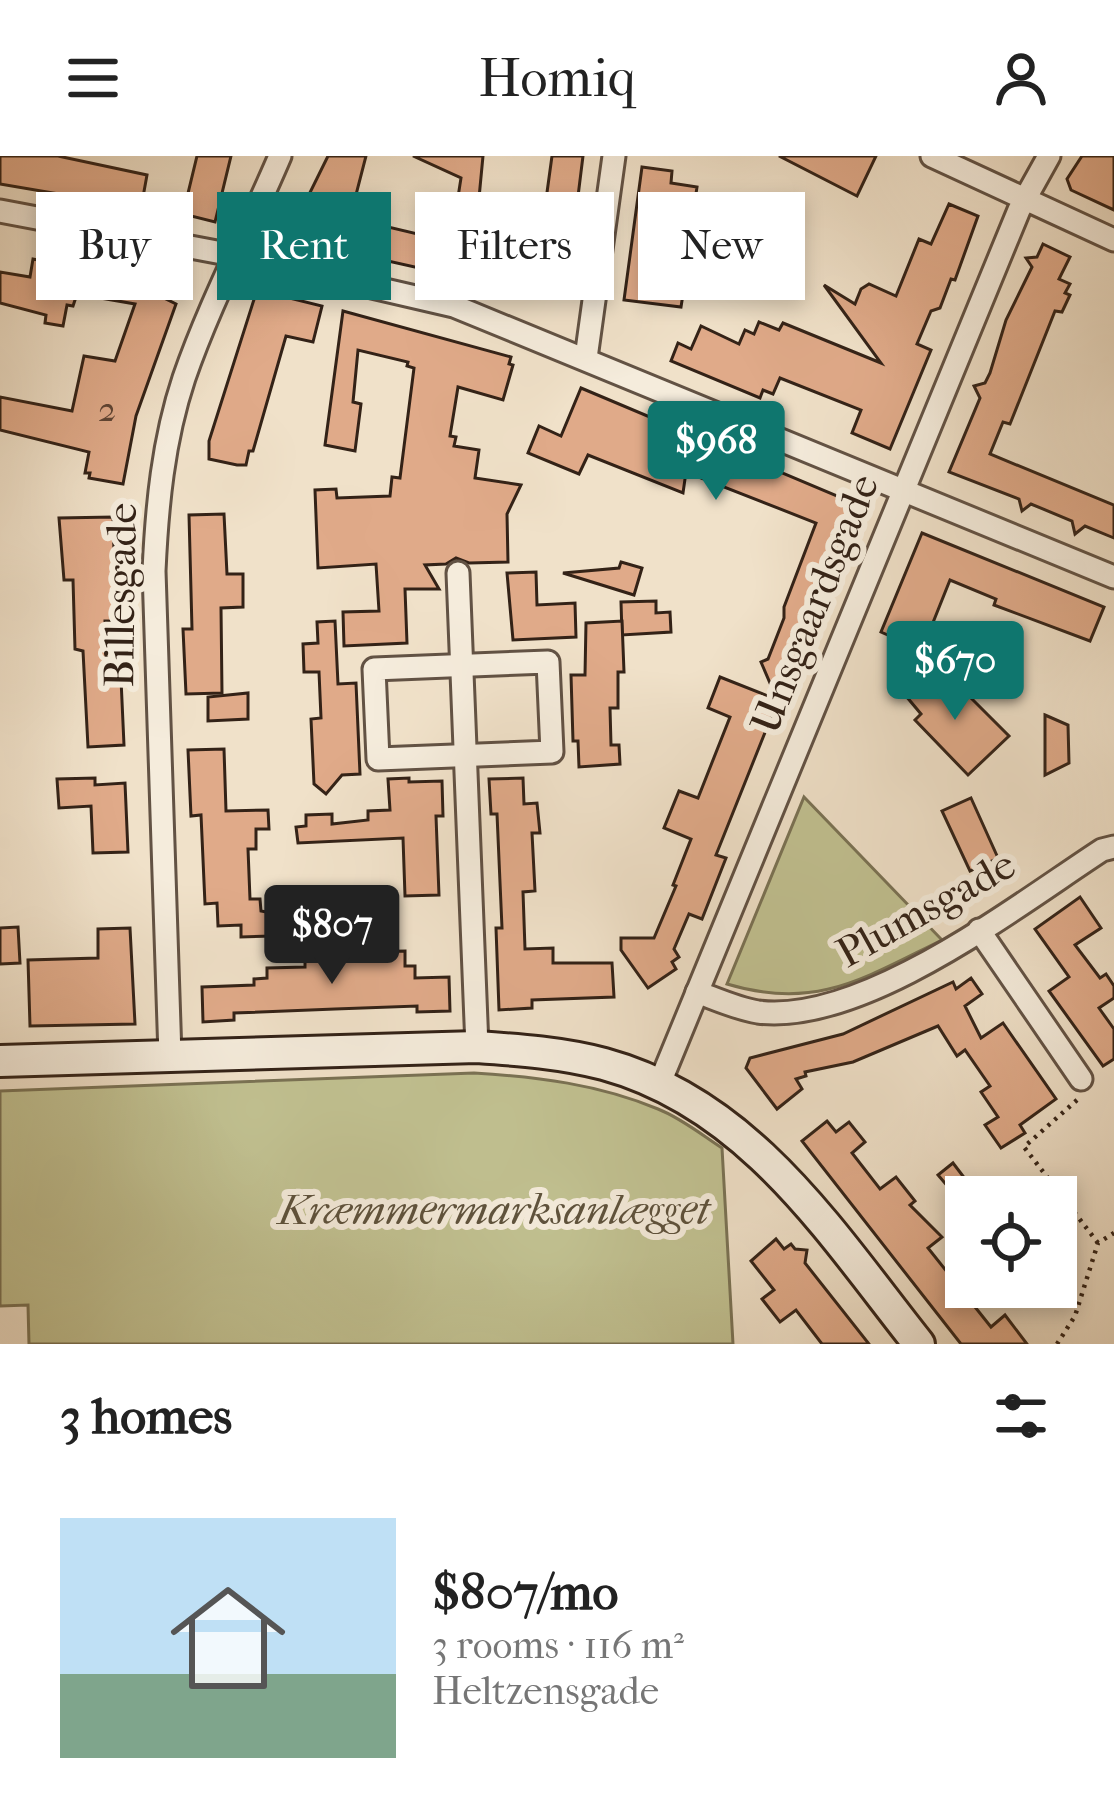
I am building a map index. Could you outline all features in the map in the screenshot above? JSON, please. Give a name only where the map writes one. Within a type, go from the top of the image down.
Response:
[{"type":"street","name":"Billesgade","points":[[265,192],[280,156]]},
{"type":"street","points":[[586,358],[614,156]]},
{"type":"street","points":[[932,156],[1114,240]]},
{"type":"street","name":"Unsgaardsgade","points":[[659,1085],[1024,198],[1048,156]]},
{"type":"street","points":[[0,212],[217,252]]},
{"type":"street","points":[[391,291],[454,306],[586,358],[1114,577]]},
{"type":"street","name":"Billesgade","points":[[170,1056],[154,571],[157,506],[184,378],[219,300]]},
{"type":"street","points":[[458,573],[477,1047]]},
{"type":"street","points":[[548,662],[552,752],[377,759],[374,669],[462,665],[548,662]]},
{"type":"street","name":"Plumsgade","points":[[697,992],[757,1012],[808,1010],[853,997],[950,950],[1114,847]]},
{"type":"street","points":[[979,930],[1081,1078]]},
{"type":"street","points":[[0,1061],[477,1047],[552,1053],[607,1065],[693,1102],[757,1148],[785,1176],[919,1344]]},
{"type":"path","points":[[1081,1078],[1091,1088],[1024,1147],[1098,1243]]},
{"type":"path","points":[[1057,1344],[1076,1316],[1098,1243],[1114,1233]]},
{"type":"green space","points":[[804,797],[942,940],[863,978],[814,992],[787,994],[727,984]]},
{"type":"green space","name":"Kræmmermarksanlægget","points":[[474,1073],[613,1093],[667,1113],[722,1148],[733,1344],[29,1344],[28,1305],[0,1306],[0,1091]]},
{"type":"building","points":[[0,156],[58,156],[147,175],[144,192],[47,192],[0,184]]},
{"type":"building","points":[[197,156],[231,156],[222,192],[217,192],[215,222],[193,216],[193,192],[188,192]]},
{"type":"building","points":[[328,156],[366,156],[357,192],[310,192]]},
{"type":"building","points":[[413,156],[483,156],[480,192],[459,192],[461,178]]},
{"type":"building","points":[[552,156],[583,156],[579,192],[547,192]]},
{"type":"building","points":[[779,156],[876,156],[857,196]]},
{"type":"building","points":[[1082,156],[1114,156],[1114,210],[1071,190],[1067,179]]},
{"type":"building","points":[[642,167],[672,171],[671,183],[697,187],[696,192],[639,192]]},
{"type":"building","points":[[638,197],[638,300],[682,300],[681,307],[624,300]]},
{"type":"building","points":[[949,204],[978,216],[955,280],[951,279],[940,308],[931,311],[917,344],[931,350],[890,449],[852,433],[861,410],[780,378],[773,394],[763,390],[760,398],[671,361],[678,343],[691,349],[701,326],[739,344],[745,330],[754,334],[759,322],[779,330],[783,323],[881,363],[824,285],[855,304],[861,289],[869,284],[896,296],[919,239],[931,244]]},
{"type":"building","points":[[391,228],[415,233],[415,267],[391,262]]},
{"type":"building","points":[[1043,244],[1070,257],[1059,279],[1070,284],[1065,293],[1070,295],[1062,312],[1055,311],[1010,424],[1003,422],[990,454],[1114,505],[1114,538],[1085,526],[1075,534],[1072,521],[1031,504],[1022,511],[1019,499],[949,472],[980,398],[974,386],[985,383],[990,373],[1006,320],[1032,267],[1026,258],[1037,257]]},
{"type":"building","points":[[33,259],[36,300],[75,300],[73,306],[67,305],[63,326],[45,323],[46,315],[0,303],[0,272],[30,277]]},
{"type":"building","points":[[112,300],[176,304],[136,416],[123,484],[89,478],[90,473],[85,473],[89,452],[0,430],[0,397],[72,411],[84,356],[115,361],[135,304]]},
{"type":"building","points":[[254,300],[298,300],[322,306],[313,342],[286,336],[246,465],[209,459],[209,441]]},
{"type":"building","points":[[343,311],[511,357],[509,364],[513,365],[503,400],[458,387],[450,436],[456,437],[454,446],[479,450],[475,478],[521,485],[507,514],[508,562],[469,563],[456,558],[446,564],[425,565],[439,589],[405,589],[407,643],[344,646],[343,612],[379,611],[376,564],[318,568],[315,490],[336,489],[337,498],[390,496],[392,477],[400,478],[414,368],[408,362],[358,350],[353,402],[361,404],[355,451],[325,445]]},
{"type":"building","points":[[581,388],[861,506],[788,702],[776,697],[761,662],[768,659],[816,523],[686,472],[683,493],[588,455],[579,474],[528,453],[539,426],[561,436]]},
{"type":"building","points":[[224,514],[227,574],[243,574],[243,607],[221,608],[222,693],[186,694],[183,629],[192,629],[189,515]]},
{"type":"building","points":[[113,517],[116,621],[105,621],[106,658],[120,657],[124,745],[88,747],[83,651],[75,649],[73,580],[64,580],[59,518]]},
{"type":"building","points":[[922,533],[1104,607],[1090,641],[994,605],[996,599],[950,580],[922,650],[881,632]]},
{"type":"building","points":[[621,562],[642,568],[634,595],[563,573],[619,568]]},
{"type":"building","points":[[536,572],[537,605],[575,603],[576,637],[513,640],[507,573]]},
{"type":"building","points":[[656,601],[656,613],[670,612],[671,632],[622,635],[621,602]]},
{"type":"building","points":[[335,621],[338,684],[356,683],[360,774],[342,775],[326,794],[314,784],[311,719],[321,718],[319,672],[304,672],[303,644],[318,643],[317,622]]},
{"type":"building","points":[[622,621],[624,672],[618,672],[618,708],[610,708],[611,745],[619,745],[620,764],[579,767],[578,741],[573,741],[571,675],[585,675],[586,623]]},
{"type":"building","points":[[920,672],[941,694],[958,685],[1009,736],[968,775],[915,720],[921,714],[901,690]]},
{"type":"building","points":[[720,677],[778,700],[716,855],[726,858],[702,919],[689,914],[674,949],[679,957],[672,962],[676,969],[648,988],[621,950],[621,938],[654,938],[676,886],[691,839],[664,828],[679,791],[698,798],[730,717],[708,708]]},
{"type":"building","points":[[248,693],[248,719],[208,721],[208,697]]},
{"type":"building","points":[[1045,715],[1068,725],[1069,763],[1045,775]]},
{"type":"building","points":[[224,749],[226,811],[268,810],[269,829],[256,829],[256,849],[248,849],[250,899],[260,899],[261,911],[272,913],[272,936],[241,937],[241,925],[218,926],[217,903],[205,904],[201,815],[191,816],[188,750]]},
{"type":"building","points":[[95,778],[95,785],[125,783],[128,852],[93,853],[91,806],[59,808],[57,779]]},
{"type":"building","points":[[409,778],[409,782],[442,781],[443,816],[436,816],[439,895],[405,896],[403,838],[298,843],[296,827],[306,826],[306,815],[332,814],[332,824],[368,820],[368,811],[390,810],[388,779]]},
{"type":"building","points":[[523,778],[524,804],[537,803],[540,833],[532,833],[535,891],[523,892],[525,949],[553,948],[553,963],[612,963],[614,997],[532,1000],[532,1008],[499,1010],[496,928],[502,928],[497,814],[491,814],[489,779]]},
{"type":"building","points":[[971,798],[998,858],[970,871],[942,811]]},
{"type":"building","points":[[1080,897],[1101,928],[1075,945],[1100,978],[1106,974],[1114,986],[1114,998],[1099,1008],[1114,1029],[1114,1059],[1103,1066],[1049,991],[1069,977],[1035,929]]},
{"type":"building","points":[[18,927],[20,963],[0,964],[0,928]]},
{"type":"building","points":[[130,928],[135,1024],[30,1026],[28,960],[98,958],[98,929]]},
{"type":"building","points":[[405,951],[405,966],[415,966],[415,978],[449,977],[450,1011],[417,1012],[417,1006],[234,1013],[234,1020],[203,1022],[202,987],[254,985],[254,979],[267,978],[267,968],[305,967],[305,953]]},
{"type":"building","points":[[971,978],[982,994],[965,1006],[981,1038],[1003,1023],[1056,1099],[1020,1125],[1025,1133],[1001,1148],[985,1125],[998,1117],[981,1092],[990,1086],[965,1050],[957,1056],[938,1026],[853,1062],[805,1072],[806,1076],[796,1079],[802,1089],[777,1109],[746,1068],[750,1058],[843,1034],[953,982],[956,989]]},
{"type":"building","points":[[827,1121],[836,1132],[849,1122],[865,1142],[852,1153],[880,1189],[896,1177],[915,1201],[910,1205],[942,1237],[928,1248],[945,1269],[945,1308],[976,1308],[991,1327],[1005,1315],[1027,1344],[961,1344],[802,1141]]},
{"type":"building","points":[[953,1163],[963,1176],[945,1176],[945,1183],[938,1175]]},
{"type":"building","points":[[776,1239],[784,1249],[791,1244],[807,1250],[805,1263],[869,1344],[822,1344],[796,1310],[780,1322],[762,1299],[774,1290],[751,1261]]}]
